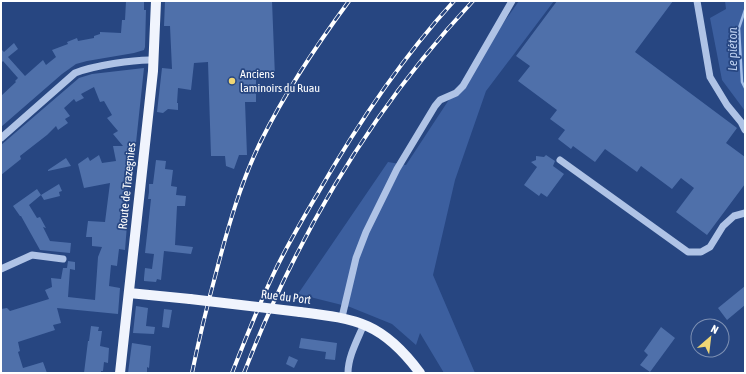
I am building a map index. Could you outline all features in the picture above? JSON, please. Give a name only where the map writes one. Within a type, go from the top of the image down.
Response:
[{"type":"main road","name":"Route de Trazegnies","points":[[120,373],[154,60],[156,1]]},
{"type":"main road","name":"Rue du Port","points":[[129,293],[342,317],[364,324],[393,342],[403,351],[420,373]]},
{"type":"street","points":[[342,317],[359,251],[366,232],[397,169],[435,106],[440,100],[456,93],[464,86],[512,1]]},
{"type":"street","points":[[697,1],[710,77],[727,105],[741,122],[745,130]]},
{"type":"street","points":[[1,138],[75,73],[139,60],[154,60]]},
{"type":"street","points":[[560,160],[688,252],[701,252],[710,247],[723,226],[734,216],[745,213]]},
{"type":"street","points":[[1,269],[32,255],[63,259]]},
{"type":"street","points":[[348,373],[348,367],[353,350],[364,324]]},
{"type":"shaded area","points":[[519,1],[554,1],[486,91],[455,180],[433,275],[475,373],[444,373],[420,333],[416,345],[392,324],[350,307],[298,294],[388,162],[406,165],[454,92]]},
{"type":"shaded area","points":[[725,1],[745,1],[745,111],[722,80],[710,18],[726,9]]},
{"type":"building","points":[[126,1],[144,1],[144,10],[146,10],[144,50],[76,64],[62,74],[1,127],[1,96],[16,82],[15,81],[18,78],[3,61],[1,63],[1,49],[4,52],[14,43],[18,49],[8,57],[25,76],[43,60],[46,65],[56,57],[52,50],[68,44],[67,42],[77,38],[78,41],[94,38],[94,36],[100,34],[100,32],[121,33],[122,20],[125,20]]},
{"type":"building","name":"Anciens laminoirs du Ruau","points":[[165,1],[272,1],[275,77],[256,77],[256,102],[245,102],[247,155],[239,155],[234,169],[226,166],[225,156],[211,156],[208,62],[194,63],[191,90],[178,88],[178,110],[168,109],[163,113],[157,112],[162,68],[172,69],[170,26],[164,26]]},
{"type":"building","points":[[557,1],[673,1],[635,52],[737,128],[726,143],[745,157],[745,184],[707,235],[676,212],[694,188],[681,178],[672,189],[641,166],[637,172],[605,149],[595,162],[573,146],[571,149],[558,139],[565,130],[550,119],[557,110],[518,81],[530,66],[516,56]]},
{"type":"building","points":[[144,68],[132,180],[128,181],[123,224],[127,225],[125,250],[119,249],[117,266],[111,265],[109,286],[120,288],[118,314],[57,308],[61,323],[53,325],[55,330],[18,342],[20,351],[18,352],[23,368],[43,362],[47,373],[1,373],[1,309],[7,308],[10,311],[49,299],[45,290],[52,287],[51,278],[61,279],[63,268],[67,268],[68,261],[75,262],[75,270],[70,269],[68,297],[95,300],[98,257],[102,247],[92,246],[92,237],[86,237],[88,221],[105,222],[110,183],[84,188],[78,164],[88,157],[90,161],[99,155],[102,163],[116,161],[113,146],[123,146],[113,134],[118,131],[107,118],[112,115],[104,101],[100,102],[94,87],[81,94],[84,98],[76,102],[74,99],[64,108],[70,116],[65,119],[68,123],[58,130],[56,126],[20,156],[21,159],[1,175],[1,145],[79,78],[92,74]]},
{"type":"building","points":[[546,155],[555,161],[553,166],[564,174],[547,197],[541,193],[539,196],[524,185],[537,167],[531,162],[536,160],[536,156],[544,157]]},
{"type":"building","points":[[66,158],[71,166],[48,171],[48,170]]},
{"type":"building","points":[[156,160],[166,161],[165,169],[173,170],[171,186],[177,187],[176,195],[186,196],[185,206],[177,206],[175,245],[193,247],[191,254],[164,251],[161,280],[157,279],[156,282],[144,281],[144,278],[145,268],[152,269],[154,254],[145,253],[151,199],[148,199],[149,184],[153,184]]},
{"type":"building","points":[[59,184],[62,191],[59,192],[60,196],[44,200],[41,195]]},
{"type":"building","points":[[37,189],[41,195],[29,205],[37,218],[40,217],[46,228],[43,227],[50,241],[71,243],[70,253],[40,250],[21,216],[13,206]]},
{"type":"building","points":[[745,286],[745,305],[729,318],[726,318],[718,308]]},
{"type":"building","points":[[136,306],[148,308],[146,326],[155,327],[154,334],[133,333]]},
{"type":"building","points":[[164,309],[172,310],[169,328],[162,327]]},
{"type":"building","points":[[91,326],[99,327],[98,331],[102,331],[100,346],[109,348],[108,363],[104,362],[103,371],[101,371],[101,373],[84,373]]},
{"type":"building","points":[[661,327],[675,338],[650,372],[640,365],[648,355],[644,351]]},
{"type":"building","points":[[301,338],[337,343],[335,360],[325,359],[326,352],[299,348]]},
{"type":"building","points":[[132,343],[151,346],[149,368],[147,367],[147,373],[128,373]]},
{"type":"building","points":[[289,356],[298,360],[294,368],[286,364]]},
{"type":"waterway","name":"Le piéton","points":[[745,10],[739,28],[742,82],[745,88]]},
{"type":"railway","points":[[192,373],[206,310],[225,239],[241,188],[254,155],[292,85],[349,1]]},
{"type":"railway","points":[[232,373],[267,287],[278,265],[294,234],[348,142],[398,69],[454,1]]},
{"type":"railway","points":[[244,373],[288,272],[313,223],[340,176],[402,85],[436,42],[473,1]]},
{"type":"place","name":"Anciens laminoirs du Ruau","points":[[232,81]]}]
